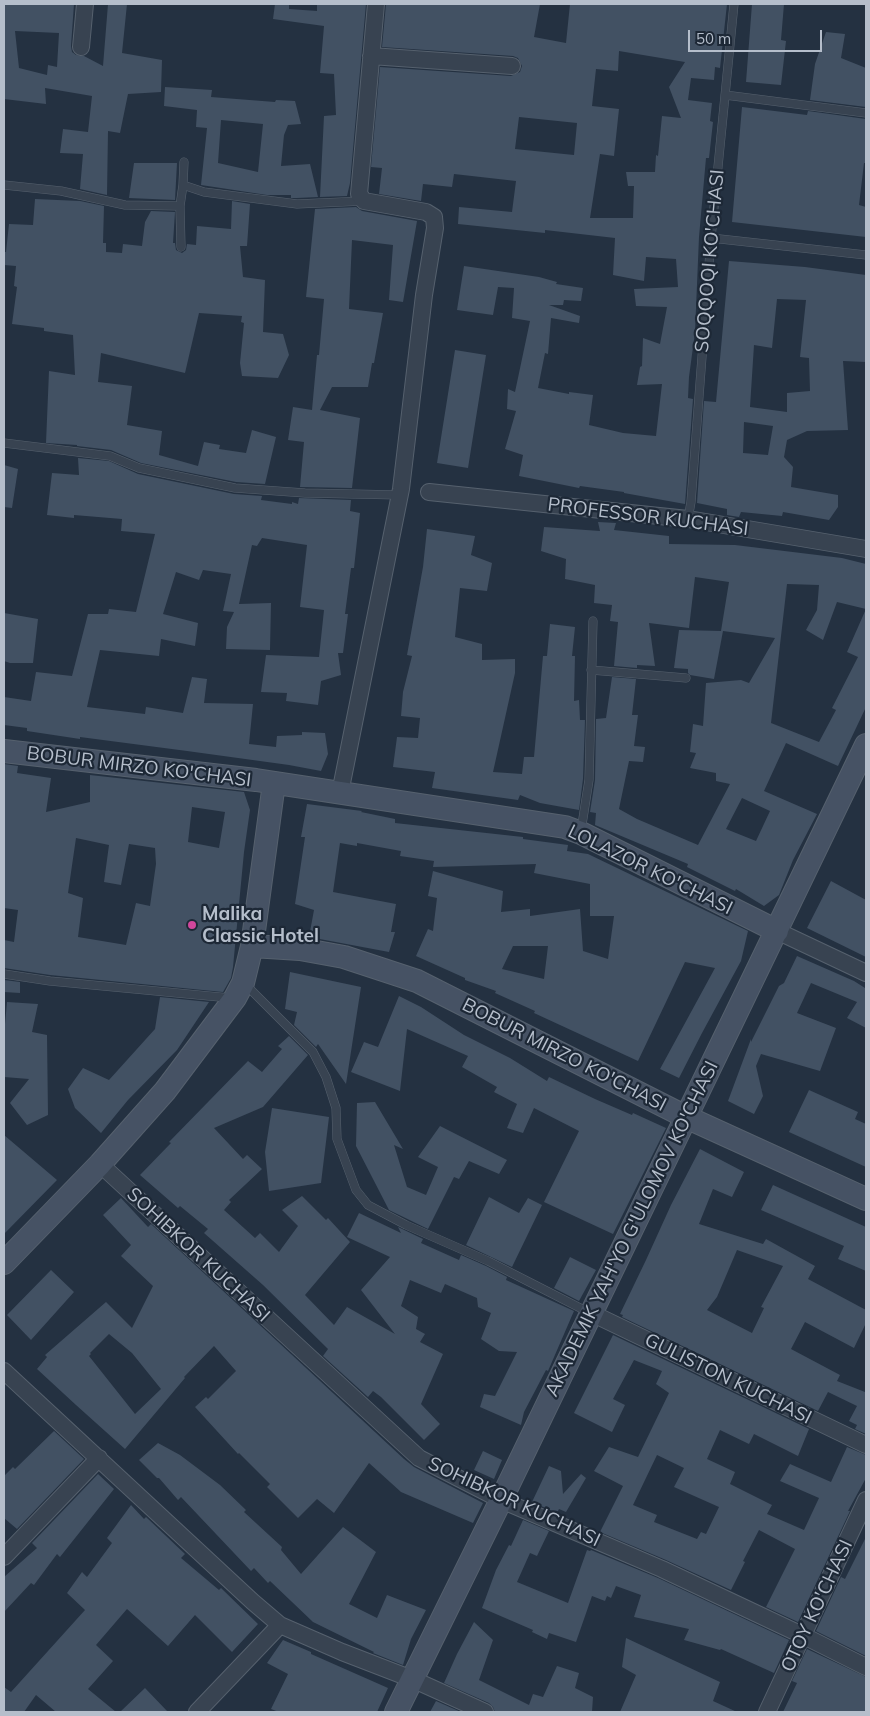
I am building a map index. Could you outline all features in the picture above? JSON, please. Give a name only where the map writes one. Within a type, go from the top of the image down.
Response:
[{"type":"street","points":[[81,47],[85,4]]},
{"type":"street","points":[[340,793],[400,495],[424,295],[435,228],[434,217],[426,212],[364,201],[358,194],[376,4]]},
{"type":"street","points":[[371,56],[512,66]]},
{"type":"street","name":"PROFESSOR KUCHASI","points":[[429,492],[688,519],[866,549]]},
{"type":"street","name":"AKADEMIK YAH'YO G'ULOMOV KO'CHASI","points":[[396,1712],[501,1500],[866,745]]},
{"type":"street","name":"BOBUR MIRZO KO'CHASI","points":[[4,751],[274,783]]},
{"type":"street","points":[[4,1263],[100,1164],[165,1091],[239,990],[252,946],[274,783]]},
{"type":"street","name":"LOLAZOR KO'CHASI","points":[[274,783],[565,827],[581,833],[776,931],[866,973]]},
{"type":"street","name":"BOBUR MIRZO KO'CHASI","points":[[252,946],[300,949],[344,957],[417,982],[686,1117],[866,1199]]},
{"type":"street","name":"SOHIBKOR KUCHASI","points":[[100,1164],[420,1458],[501,1500],[662,1569],[866,1667]]},
{"type":"street","name":"GULISTON KUCHASI","points":[[591,1313],[866,1445]]},
{"type":"street","points":[[4,1371],[252,1602],[280,1625],[342,1652],[412,1679],[485,1712]]},
{"type":"street","points":[[4,1558],[99,1458]]},
{"type":"street","name":"OTOY KO'CHASI","points":[[767,1712],[866,1500]]},
{"type":"street","points":[[197,1712],[280,1625]]},
{"type":"lane","name":"SOQQOQI KO'CHASI","points":[[688,519],[691,502],[711,238],[734,4]]},
{"type":"lane","points":[[725,95],[866,113]]},
{"type":"lane","points":[[181,247],[180,206],[184,162]]},
{"type":"lane","points":[[4,185],[61,191],[125,205],[180,206]]},
{"type":"lane","points":[[183,185],[204,192],[297,204],[364,201]]},
{"type":"lane","points":[[711,238],[866,255]]},
{"type":"lane","points":[[4,443],[110,456],[139,468],[235,488],[305,493],[400,495]]},
{"type":"lane","points":[[581,833],[589,780],[593,621]]},
{"type":"lane","points":[[591,670],[686,678]]},
{"type":"lane","points":[[4,974],[50,982],[239,990],[313,1052],[326,1077],[336,1108],[337,1139],[356,1190],[368,1205],[406,1225],[488,1261],[591,1313]]},
{"type":"building","points":[[4,4],[74,4],[72,52],[103,66],[108,4],[127,4],[122,53],[162,60],[161,92],[128,94],[120,133],[108,131],[107,195],[80,189],[83,154],[60,153],[63,129],[88,132],[92,96],[45,88],[46,104],[4,99]],"holes":[[[15,31],[59,33],[57,67],[48,65],[47,75],[19,68]]]},
{"type":"building","points":[[275,4],[289,4],[289,9],[317,11],[317,4],[366,4],[350,183],[347,196],[320,197],[324,116],[336,115],[334,74],[320,73],[324,26],[273,19]]},
{"type":"building","points":[[386,4],[540,4],[534,37],[566,43],[570,4],[727,4],[720,68],[715,67],[714,80],[691,78],[688,100],[712,103],[710,121],[713,122],[709,158],[706,158],[699,237],[695,332],[689,377],[688,398],[693,399],[685,504],[624,492],[580,486],[579,488],[519,476],[523,455],[505,449],[516,411],[507,409],[508,389],[515,392],[530,321],[512,318],[514,288],[498,287],[493,315],[457,310],[464,266],[539,277],[557,282],[556,284],[583,288],[581,301],[564,300],[563,305],[549,305],[580,316],[579,323],[551,318],[548,354],[545,353],[538,388],[569,394],[569,392],[593,395],[589,425],[623,433],[656,436],[662,384],[637,385],[640,367],[642,366],[643,338],[660,344],[667,307],[636,306],[634,289],[678,287],[676,259],[646,257],[644,281],[613,275],[615,238],[545,230],[545,233],[458,224],[459,207],[512,212],[516,181],[454,174],[452,187],[423,184],[421,201],[379,194],[382,168],[371,167],[380,67],[511,76],[520,72],[522,66],[518,58],[513,56],[382,47]],"holes":[[[619,51],[685,62],[669,87],[681,118],[662,116],[655,172],[626,172],[628,186],[634,186],[633,218],[590,218],[600,154],[614,156],[619,109],[592,106],[596,69],[618,71]],[[519,117],[577,123],[574,155],[515,149]]]},
{"type":"building","points":[[752,4],[784,4],[781,40],[786,41],[781,85],[746,82]]},
{"type":"building","points":[[826,32],[845,34],[841,58],[866,68],[866,107],[810,100],[815,64]]},
{"type":"building","points":[[165,87],[212,90],[211,97],[275,102],[276,100],[295,101],[301,124],[288,125],[284,135],[281,166],[310,164],[318,197],[291,198],[291,195],[267,195],[201,185],[207,128],[196,127],[197,110],[164,106]],"holes":[[[221,120],[263,124],[258,172],[218,163]]]},
{"type":"building","points":[[742,107],[807,115],[808,111],[866,119],[866,163],[864,163],[859,205],[866,207],[866,237],[732,222]]},
{"type":"building","points":[[134,163],[177,163],[175,200],[129,198]]},
{"type":"building","points":[[35,199],[80,201],[104,206],[103,243],[106,243],[106,252],[122,253],[123,244],[142,246],[145,222],[151,211],[175,212],[173,243],[175,243],[176,250],[182,253],[186,250],[187,244],[196,245],[197,226],[231,229],[232,201],[250,204],[247,246],[240,246],[243,277],[265,280],[263,332],[283,334],[289,355],[278,378],[242,376],[240,363],[244,323],[241,322],[242,316],[199,313],[185,373],[101,353],[98,382],[132,386],[127,425],[162,431],[159,455],[198,466],[204,442],[220,445],[219,449],[246,453],[252,430],[276,437],[265,484],[236,482],[141,463],[111,450],[46,443],[49,371],[75,375],[73,335],[44,331],[44,328],[12,324],[17,287],[14,286],[16,266],[4,265],[4,252],[6,252],[9,224],[33,225]]},
{"type":"building","points":[[356,207],[362,211],[417,221],[403,302],[389,300],[393,245],[352,240],[349,309],[383,313],[374,363],[372,363],[368,387],[332,387],[320,410],[360,418],[352,488],[300,487],[304,442],[288,440],[293,407],[312,410],[317,355],[319,355],[324,299],[306,297],[315,209]]},
{"type":"building","points":[[729,261],[805,267],[866,275],[866,362],[843,361],[848,430],[807,431],[787,440],[784,457],[793,467],[791,487],[838,495],[838,507],[829,520],[783,512],[782,516],[741,512],[739,517],[727,515],[727,509],[697,503],[704,401],[716,402]],"holes":[[[777,299],[806,300],[800,357],[809,358],[810,391],[787,393],[787,412],[750,407],[754,345],[772,348]],[[744,422],[773,426],[768,455],[743,453]]]},
{"type":"building","points":[[455,350],[486,355],[468,468],[437,463]]},
{"type":"building","points":[[78,458],[109,461],[138,474],[234,494],[262,496],[261,500],[298,504],[299,498],[351,500],[350,511],[360,513],[354,568],[351,568],[345,614],[348,614],[343,653],[338,653],[341,675],[321,681],[318,705],[286,701],[287,693],[261,692],[266,655],[319,657],[324,610],[300,607],[307,545],[262,538],[257,546],[252,545],[239,604],[271,603],[270,650],[226,649],[227,627],[234,612],[223,611],[231,574],[203,570],[199,580],[176,572],[163,614],[198,623],[195,646],[161,639],[159,656],[100,650],[87,707],[145,714],[146,707],[183,713],[192,677],[207,679],[204,703],[253,704],[249,744],[276,747],[277,736],[302,735],[302,732],[325,733],[328,754],[321,771],[187,751],[80,737],[80,739],[27,731],[27,728],[4,725],[4,697],[31,701],[36,672],[72,676],[88,614],[108,614],[109,609],[136,612],[155,534],[121,531],[122,519],[74,515],[74,518],[47,515],[52,473],[79,475]]},
{"type":"building","points":[[4,465],[18,469],[12,508],[4,507]]},
{"type":"building","points":[[598,522],[616,523],[614,530],[669,536],[669,544],[735,545],[842,558],[866,564],[866,609],[866,707],[838,766],[786,743],[764,791],[817,814],[793,860],[779,895],[764,906],[736,889],[735,891],[687,867],[688,864],[595,825],[596,813],[590,812],[595,780],[596,719],[606,718],[612,677],[636,679],[632,715],[638,715],[634,746],[645,747],[643,762],[629,761],[619,809],[637,819],[698,845],[730,784],[716,781],[716,773],[690,768],[696,753],[690,752],[693,724],[703,726],[706,683],[741,680],[749,683],[775,638],[723,631],[714,679],[690,675],[688,669],[674,668],[679,630],[721,631],[729,582],[695,577],[689,628],[649,623],[655,666],[637,665],[637,668],[614,666],[618,622],[610,621],[612,605],[594,603],[595,585],[565,579],[566,559],[541,551],[544,527],[600,531]],"holes":[[[787,584],[819,585],[817,610],[806,630],[823,640],[837,602],[866,609],[847,652],[858,657],[832,708],[836,710],[819,742],[771,723]],[[742,798],[770,811],[756,841],[726,829]]]},
{"type":"building","points":[[427,529],[475,536],[471,555],[492,563],[487,591],[460,588],[455,637],[482,644],[482,660],[515,659],[515,673],[493,772],[522,774],[524,757],[534,757],[543,656],[547,656],[550,624],[575,627],[572,656],[575,656],[574,701],[579,700],[580,720],[585,720],[583,779],[579,810],[540,803],[520,795],[518,800],[432,788],[435,772],[393,767],[397,737],[418,738],[420,718],[401,716],[403,692],[412,656],[407,655],[423,567]]},
{"type":"building","points":[[4,613],[38,619],[33,663],[10,663],[4,661]]},
{"type":"building","points":[[4,764],[18,766],[17,773],[51,778],[46,812],[90,802],[90,775],[244,792],[250,810],[233,967],[231,978],[223,992],[50,975],[4,968],[4,940],[14,942],[18,910],[4,908]],"holes":[[[192,807],[225,812],[219,848],[188,842]],[[76,838],[109,845],[104,882],[121,885],[129,844],[155,848],[156,864],[150,906],[136,903],[126,945],[78,937],[83,898],[68,893]]]},
{"type":"building","points":[[307,804],[362,811],[395,819],[395,823],[523,837],[523,839],[568,845],[567,851],[588,854],[748,931],[741,961],[679,1078],[660,1069],[715,968],[685,962],[638,1061],[534,1013],[535,1011],[495,993],[496,991],[465,980],[465,978],[416,956],[428,929],[433,931],[437,898],[428,896],[433,871],[503,891],[501,912],[530,909],[530,916],[580,909],[583,951],[608,959],[614,916],[590,916],[590,884],[534,873],[536,864],[433,867],[434,861],[400,856],[401,851],[357,843],[357,846],[340,843],[333,892],[396,904],[391,932],[395,932],[389,952],[309,937],[314,910],[295,904],[305,837],[301,837]],"holes":[[[513,946],[548,946],[544,979],[502,969]]]},
{"type":"building","points":[[831,881],[866,900],[866,957],[807,928]]},
{"type":"building","points":[[797,956],[854,981],[865,988],[866,986],[866,1028],[847,1018],[857,1002],[811,983],[797,1013],[836,1028],[820,1071],[761,1054],[756,1066],[763,1096],[754,1114],[728,1101],[751,1039],[751,1042],[779,986],[784,983]]},
{"type":"building","points":[[290,972],[361,987],[346,1084],[318,1044],[316,1047],[294,1025],[297,1012],[285,1009]]},
{"type":"building","points":[[4,980],[20,982],[20,993],[4,992]]},
{"type":"building","points":[[399,996],[421,1007],[464,1035],[510,1058],[547,1081],[549,1077],[595,1099],[666,1128],[613,1234],[544,1202],[579,1131],[534,1108],[523,1133],[507,1128],[517,1104],[494,1092],[497,1087],[462,1067],[468,1056],[407,1029],[400,1091],[351,1072],[364,1042],[378,1047]]},
{"type":"building","points":[[160,997],[209,1002],[177,1050],[128,1100],[101,1133],[75,1108],[68,1089],[83,1068],[109,1080],[155,1029]]},
{"type":"building","points":[[7,1002],[38,1004],[32,1032],[47,1035],[48,1115],[27,1125],[10,1103],[29,1079],[4,1077],[4,1023]]},
{"type":"building","points":[[289,1036],[308,1055],[263,1107],[214,1128],[243,1159],[247,1155],[262,1169],[229,1200],[231,1202],[224,1210],[255,1238],[260,1233],[279,1252],[298,1226],[282,1210],[302,1196],[326,1220],[328,1218],[350,1242],[305,1295],[334,1325],[347,1307],[395,1334],[361,1290],[390,1257],[347,1237],[359,1213],[401,1233],[398,1227],[423,1239],[421,1243],[459,1260],[461,1255],[486,1266],[507,1277],[506,1280],[574,1311],[548,1371],[546,1370],[524,1412],[521,1425],[480,1407],[484,1394],[495,1396],[517,1352],[499,1351],[481,1339],[491,1313],[478,1307],[477,1298],[445,1284],[441,1293],[410,1280],[401,1306],[418,1317],[416,1329],[425,1334],[420,1342],[443,1354],[421,1404],[440,1424],[424,1440],[381,1397],[373,1391],[368,1397],[323,1356],[328,1349],[263,1285],[204,1233],[208,1229],[180,1206],[178,1208],[140,1175],[171,1143],[169,1142],[248,1061],[262,1072],[282,1049],[278,1046]]},
{"type":"building","points":[[809,1090],[858,1112],[855,1119],[866,1124],[866,1167],[789,1132]]},
{"type":"building","points":[[375,1102],[403,1149],[394,1145],[407,1187],[426,1195],[438,1167],[418,1157],[440,1126],[507,1160],[499,1174],[469,1161],[459,1179],[454,1177],[428,1229],[389,1210],[356,1146],[357,1103]]},
{"type":"building","points":[[272,1108],[329,1117],[321,1183],[269,1191],[265,1152]]},
{"type":"building","points":[[4,1135],[57,1180],[4,1234]]},
{"type":"building","points":[[700,1149],[744,1172],[732,1197],[713,1189],[699,1224],[763,1244],[766,1239],[815,1266],[808,1279],[866,1310],[866,1323],[854,1348],[805,1322],[791,1349],[840,1375],[837,1381],[865,1392],[866,1390],[866,1434],[855,1429],[857,1425],[849,1421],[857,1406],[828,1392],[818,1411],[622,1317],[623,1315],[620,1314],[671,1205]],"holes":[[[737,1250],[783,1266],[761,1307],[764,1308],[752,1333],[707,1310],[717,1297]]]},
{"type":"building","points":[[773,1185],[866,1227],[866,1271],[838,1259],[844,1246],[761,1210]]},
{"type":"building","points":[[489,1197],[519,1213],[528,1198],[542,1205],[512,1267],[466,1245]]},
{"type":"building","points":[[121,1198],[148,1227],[151,1224],[404,1459],[414,1467],[483,1503],[473,1523],[401,1492],[369,1463],[334,1513],[317,1499],[298,1518],[267,1487],[270,1484],[238,1454],[195,1407],[206,1397],[208,1399],[236,1371],[214,1346],[184,1377],[125,1449],[37,1369],[47,1357],[45,1355],[106,1302],[132,1328],[153,1286],[121,1256],[131,1245],[103,1215]],"holes":[[[109,1334],[132,1353],[161,1389],[135,1414],[89,1356]]]},
{"type":"building","points":[[570,1257],[596,1270],[579,1301],[554,1288]]},
{"type":"building","points":[[51,1270],[74,1292],[31,1340],[7,1315]]},
{"type":"building","points":[[613,1335],[809,1429],[798,1456],[754,1434],[749,1444],[720,1430],[707,1459],[735,1472],[730,1484],[772,1505],[767,1514],[804,1530],[819,1498],[780,1481],[790,1464],[831,1482],[847,1447],[866,1455],[866,1478],[848,1511],[850,1511],[798,1622],[766,1607],[795,1549],[759,1530],[731,1590],[600,1532],[623,1486],[594,1471],[609,1447],[638,1457],[669,1393],[656,1384],[662,1371],[634,1360],[613,1399],[625,1405],[612,1432],[574,1413]],"holes":[[[657,1455],[684,1468],[674,1487],[719,1507],[706,1534],[701,1532],[697,1539],[654,1522],[657,1515],[633,1505]]]},
{"type":"building","points":[[54,1431],[84,1459],[17,1529],[4,1518],[4,1476],[13,1467],[15,1469]]},
{"type":"building","points":[[158,1443],[180,1455],[220,1485],[246,1510],[244,1512],[282,1547],[281,1550],[301,1574],[343,1527],[376,1552],[349,1604],[377,1618],[387,1595],[426,1610],[411,1639],[403,1665],[373,1653],[313,1622],[270,1581],[268,1583],[254,1568],[251,1571],[181,1497],[178,1500],[159,1478],[139,1460]]},
{"type":"building","points":[[483,1451],[502,1460],[494,1479],[474,1470]]},
{"type":"building","points":[[549,1466],[561,1471],[563,1494],[581,1474],[586,1478],[566,1512],[559,1509],[557,1513],[532,1502]]},
{"type":"building","points":[[98,1474],[114,1489],[60,1557],[57,1554],[34,1585],[31,1583],[4,1612],[4,1577],[37,1548],[32,1543]]},
{"type":"building","points":[[131,1505],[144,1519],[146,1517],[185,1554],[181,1558],[219,1590],[221,1588],[258,1624],[232,1652],[195,1615],[168,1646],[127,1609],[96,1645],[113,1661],[88,1689],[116,1712],[56,1712],[36,1695],[24,1712],[4,1712],[4,1687],[11,1692],[85,1610],[67,1593],[82,1572],[87,1577],[112,1543],[107,1538]]},
{"type":"building","points":[[523,1520],[549,1531],[537,1556],[530,1553],[517,1582],[568,1603],[587,1550],[591,1550],[658,1578],[789,1640],[774,1673],[721,1649],[684,1640],[689,1629],[634,1617],[641,1595],[616,1586],[611,1598],[607,1596],[605,1601],[592,1596],[576,1642],[549,1633],[547,1639],[532,1632],[533,1630],[482,1608],[496,1570],[509,1545],[511,1546]]},
{"type":"building","points":[[866,1537],[866,1656],[816,1631],[841,1577],[845,1579]]},
{"type":"building","points":[[474,1622],[493,1640],[479,1680],[529,1705],[533,1694],[543,1697],[557,1666],[579,1673],[575,1688],[593,1697],[592,1712],[495,1712],[489,1703],[444,1683]]},
{"type":"building","points":[[626,1638],[720,1682],[713,1701],[737,1712],[620,1712],[636,1675],[622,1667]]},
{"type":"building","points":[[283,1640],[388,1688],[377,1712],[279,1712],[271,1709],[288,1674],[267,1663]]},
{"type":"building","points":[[807,1649],[866,1677],[866,1712],[783,1712],[797,1683],[792,1681]]},
{"type":"building","points":[[145,1688],[168,1712],[120,1712]]},
{"type":"building","points":[[436,1701],[461,1712],[430,1712]]},
{"type":"place","name":"Malika Classic Hotel","points":[[192,925]]}]
